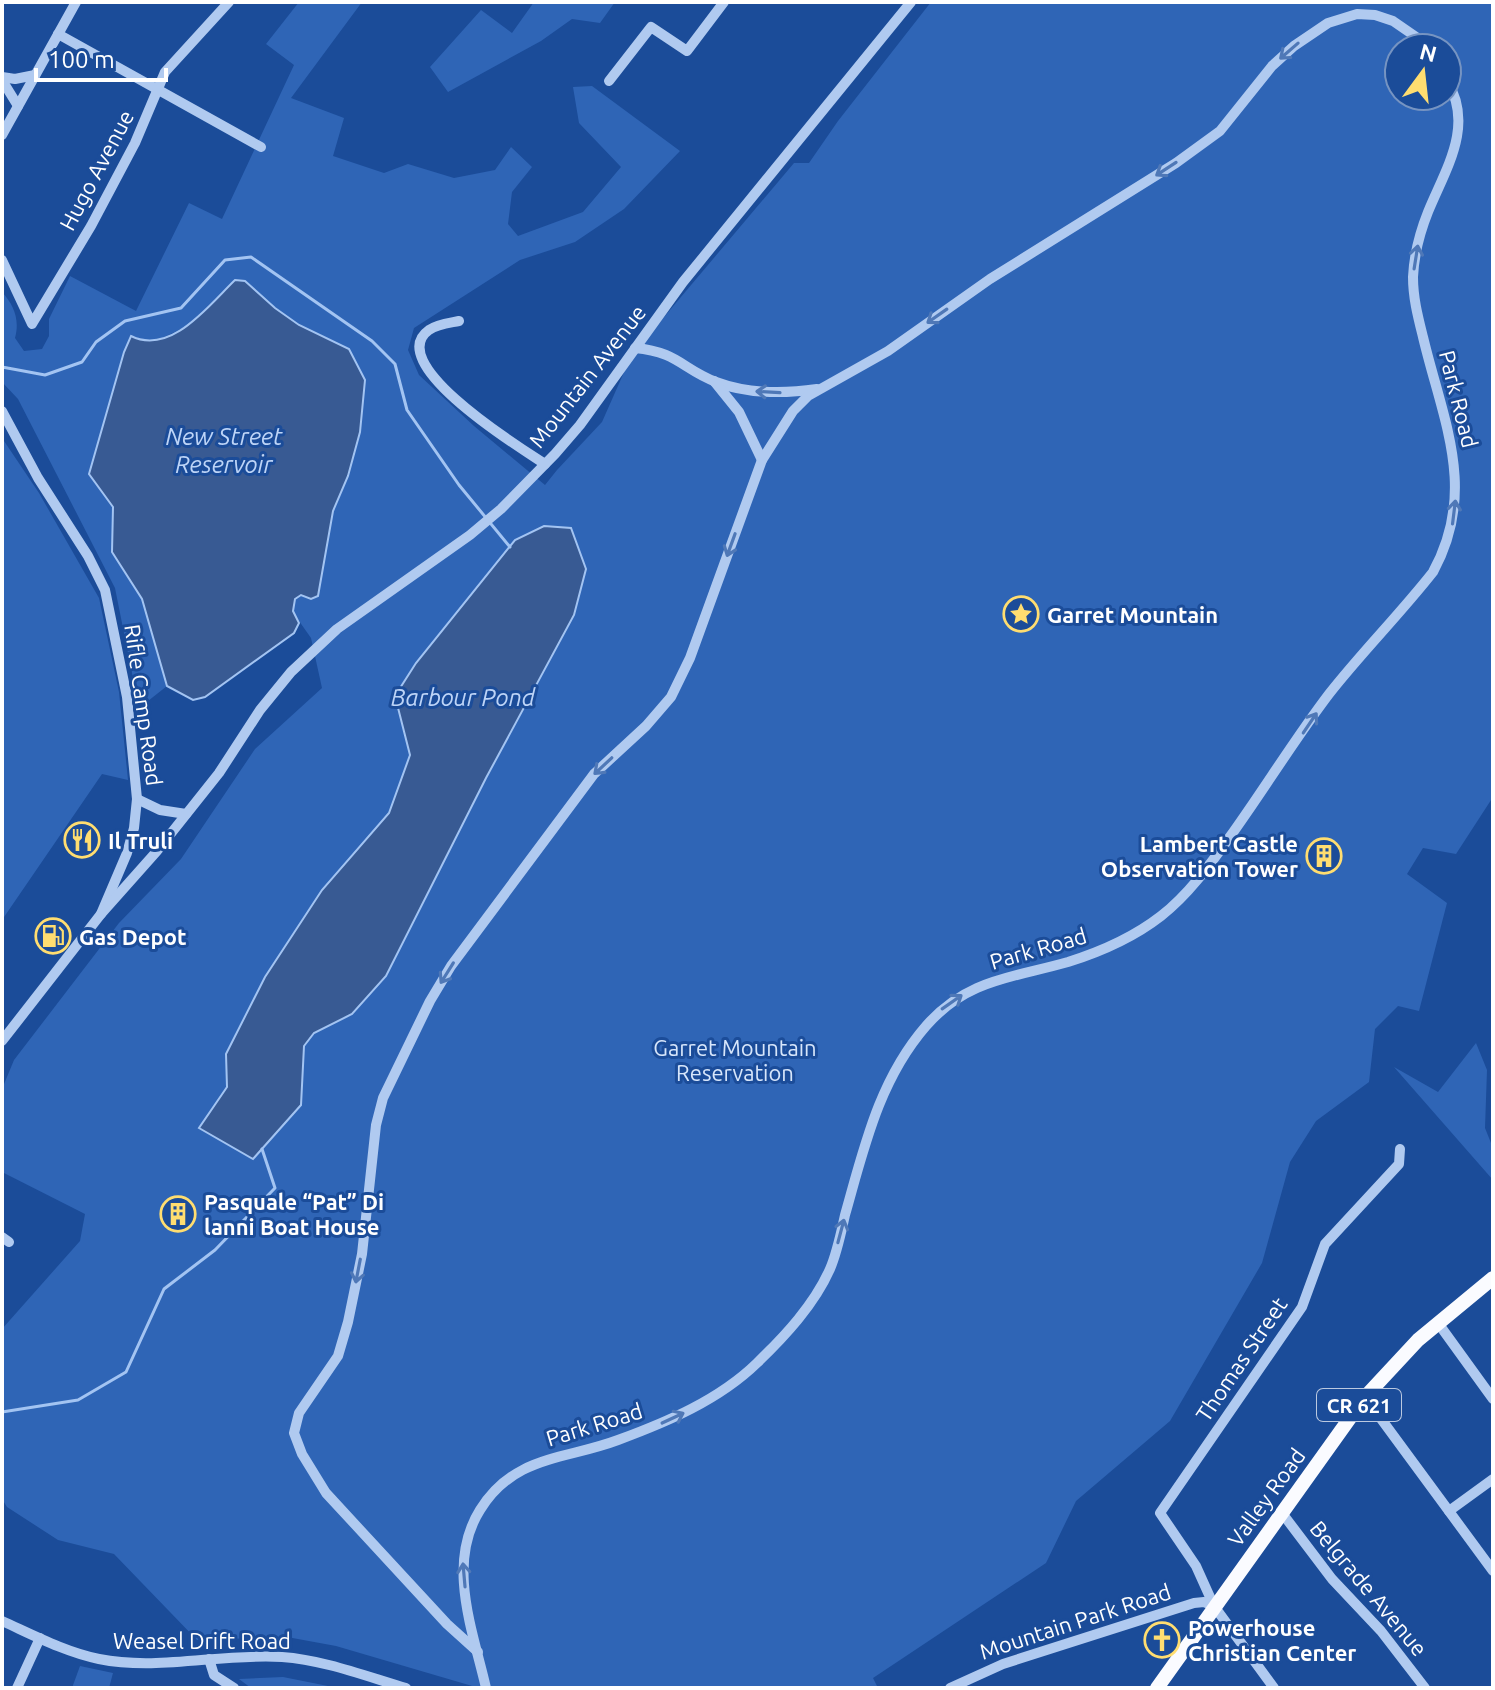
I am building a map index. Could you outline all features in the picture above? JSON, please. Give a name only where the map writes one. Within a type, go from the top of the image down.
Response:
[{"type":"main road","name":"Valley Road","points":[[1157,1688],[1365,1397],[1418,1340],[1493,1278]]},
{"type":"street","points":[[2,135],[76,2]]},
{"type":"street","name":"Hugo Avenue","points":[[2,260],[32,324],[91,226],[135,143],[160,81],[172,63],[229,2]]},
{"type":"street","points":[[609,81],[651,27],[687,51],[724,2]]},
{"type":"street","name":"Mountain Avenue","points":[[101,914],[219,773],[273,692],[321,642],[470,535],[501,509],[580,425],[683,282],[907,4]]},
{"type":"street","points":[[478,1652],[326,1493],[302,1454],[294,1433],[299,1413],[338,1356],[362,1254],[376,1125],[383,1098],[413,1032],[451,966],[594,774],[646,726],[671,697],[690,658],[762,460],[793,411],[808,396],[888,351],[1017,262],[1172,165],[1220,131],[1272,66],[1294,46],[1328,23],[1357,14],[1375,15],[1393,21],[1409,32]]},
{"type":"street","points":[[58,34],[261,147]]},
{"type":"street","points":[[2,78],[35,75]]},
{"type":"street","points":[[2,78],[18,106]]},
{"type":"street","name":"Park Road","points":[[486,1688],[462,1564],[470,1529],[494,1492],[524,1468],[613,1442],[686,1412],[754,1367],[811,1303],[831,1267],[877,1105],[903,1055],[925,1027],[947,1004],[983,985],[1098,952],[1161,916],[1200,878],[1329,694],[1433,572],[1453,526],[1455,473],[1444,413],[1414,297],[1413,276],[1424,222],[1450,166],[1457,140],[1457,112]]},
{"type":"street","points":[[459,321],[431,329],[421,339],[419,350],[428,370],[487,425],[545,464]]},
{"type":"street","points":[[635,348],[665,353],[714,381],[742,389],[771,393],[823,388]]},
{"type":"street","points":[[714,381],[739,412],[762,460]]},
{"type":"street","name":"Rifle Camp Road","points":[[2,411],[105,590],[127,697],[137,799],[127,853],[101,914],[2,1041]]},
{"type":"street","points":[[137,799],[160,810],[186,814]]},
{"type":"street","name":"Thomas Street","points":[[1214,1606],[1196,1566],[1160,1513],[1302,1307],[1325,1244],[1399,1164],[1400,1149]]},
{"type":"street","points":[[1438,1323],[1493,1399]]},
{"type":"street","points":[[1365,1397],[1493,1571]]},
{"type":"street","points":[[1449,1511],[1493,1479]]},
{"type":"street","name":"Belgrade Avenue","points":[[1282,1513],[1332,1579],[1388,1639],[1425,1688]]},
{"type":"street","name":"Mountain Park Road","points":[[950,1688],[1003,1664],[1194,1603],[1204,1602],[1214,1606]]},
{"type":"street","points":[[1214,1606],[1274,1688]]},
{"type":"street","points":[[457,1633],[469,1628],[470,1615]]},
{"type":"street","name":"Weasel Drift Road","points":[[2,1621],[67,1650],[112,1661],[159,1662],[238,1656],[296,1659],[331,1665],[406,1688]]},
{"type":"street","points":[[17,1688],[40,1638]]},
{"type":"street","points":[[209,1659],[214,1675],[234,1688]]},
{"type":"green space","name":"Garret Mountain Reservation","points":[[299,2],[362,2],[291,98],[344,118],[333,156],[384,173],[408,164],[454,178],[495,170],[511,147],[532,167],[512,192],[508,224],[518,236],[583,212],[621,167],[579,123],[573,87],[592,86],[680,151],[624,209],[575,242],[520,260],[414,328],[408,350],[419,375],[545,485],[602,422],[625,370],[659,323],[794,163],[809,163],[931,2],[1493,2],[1493,797],[1456,854],[1423,848],[1407,874],[1447,903],[1419,1011],[1398,1006],[1375,1029],[1369,1082],[1316,1121],[1290,1162],[1262,1263],[1170,1421],[1076,1501],[1046,1563],[873,1678],[878,1688],[479,1688],[336,1646],[287,1637],[197,1640],[114,1554],[58,1540],[7,1507],[2,1499],[2,1329],[80,1241],[85,1214],[2,1172],[2,1089],[14,1060],[119,923],[181,859],[255,749],[322,688],[311,638],[292,611],[295,599],[301,595],[311,599],[333,511],[348,476],[360,432],[365,380],[349,349],[299,325],[235,280],[187,326],[154,342],[131,336],[89,474],[113,507],[112,552],[142,599],[167,686],[148,701],[137,698],[115,588],[18,399],[2,382],[2,292],[15,313],[15,338],[24,351],[42,349],[49,336],[49,319],[70,276],[136,311],[189,203],[222,219],[294,65],[266,44]]},
{"type":"green space","points":[[534,2],[615,2],[600,23],[572,19],[541,41],[448,92],[430,67],[481,10],[512,33]]},
{"type":"green space","points":[[2,438],[39,493],[99,598],[119,692],[128,780],[102,774],[2,920]]},
{"type":"green space","points":[[1476,1043],[1487,1070],[1485,1128],[1493,1148],[1493,1180],[1394,1067],[1438,1092]]},
{"type":"green space","points":[[80,1666],[113,1673],[109,1688],[72,1688]]},
{"type":"green space","points":[[283,1677],[338,1688],[251,1688],[239,1679]]},
{"type":"water","name":"New Street Reservoir","points":[[235,280],[245,281],[299,325],[349,349],[365,380],[360,432],[348,476],[333,511],[318,596],[311,599],[301,595],[295,599],[293,611],[299,623],[294,633],[205,697],[193,700],[167,686],[142,599],[112,552],[113,507],[89,474],[131,336],[146,340],[175,334],[201,314]]},
{"type":"water","name":"Barbour Pond","points":[[544,526],[571,528],[586,569],[574,615],[486,778],[386,976],[352,1014],[314,1033],[304,1046],[301,1105],[253,1159],[199,1128],[227,1087],[226,1054],[265,977],[322,890],[389,813],[410,755],[395,696],[416,663],[515,540]]},
{"type":"waterway","points":[[2,367],[45,375],[82,362],[96,342],[125,321],[181,308],[225,260],[251,257],[372,341],[395,364],[407,410],[459,485],[510,547]]},
{"type":"waterway","points":[[2,1412],[78,1400],[126,1372],[164,1289],[215,1250],[275,1188],[262,1149]]},
{"type":"place","name":"Garret Mountain","points":[[1021,614]]},
{"type":"place","name":"Il Truli","points":[[82,840]]},
{"type":"place","name":"Lambert Castle Observation Tower","points":[[1324,856]]},
{"type":"place","name":"Gas Depot","points":[[53,936]]},
{"type":"place","name":"Pasquale “Pat” Di lanni Boat House","points":[[178,1214]]},
{"type":"place","name":"Powerhouse Christian Center","points":[[1162,1640]]}]
